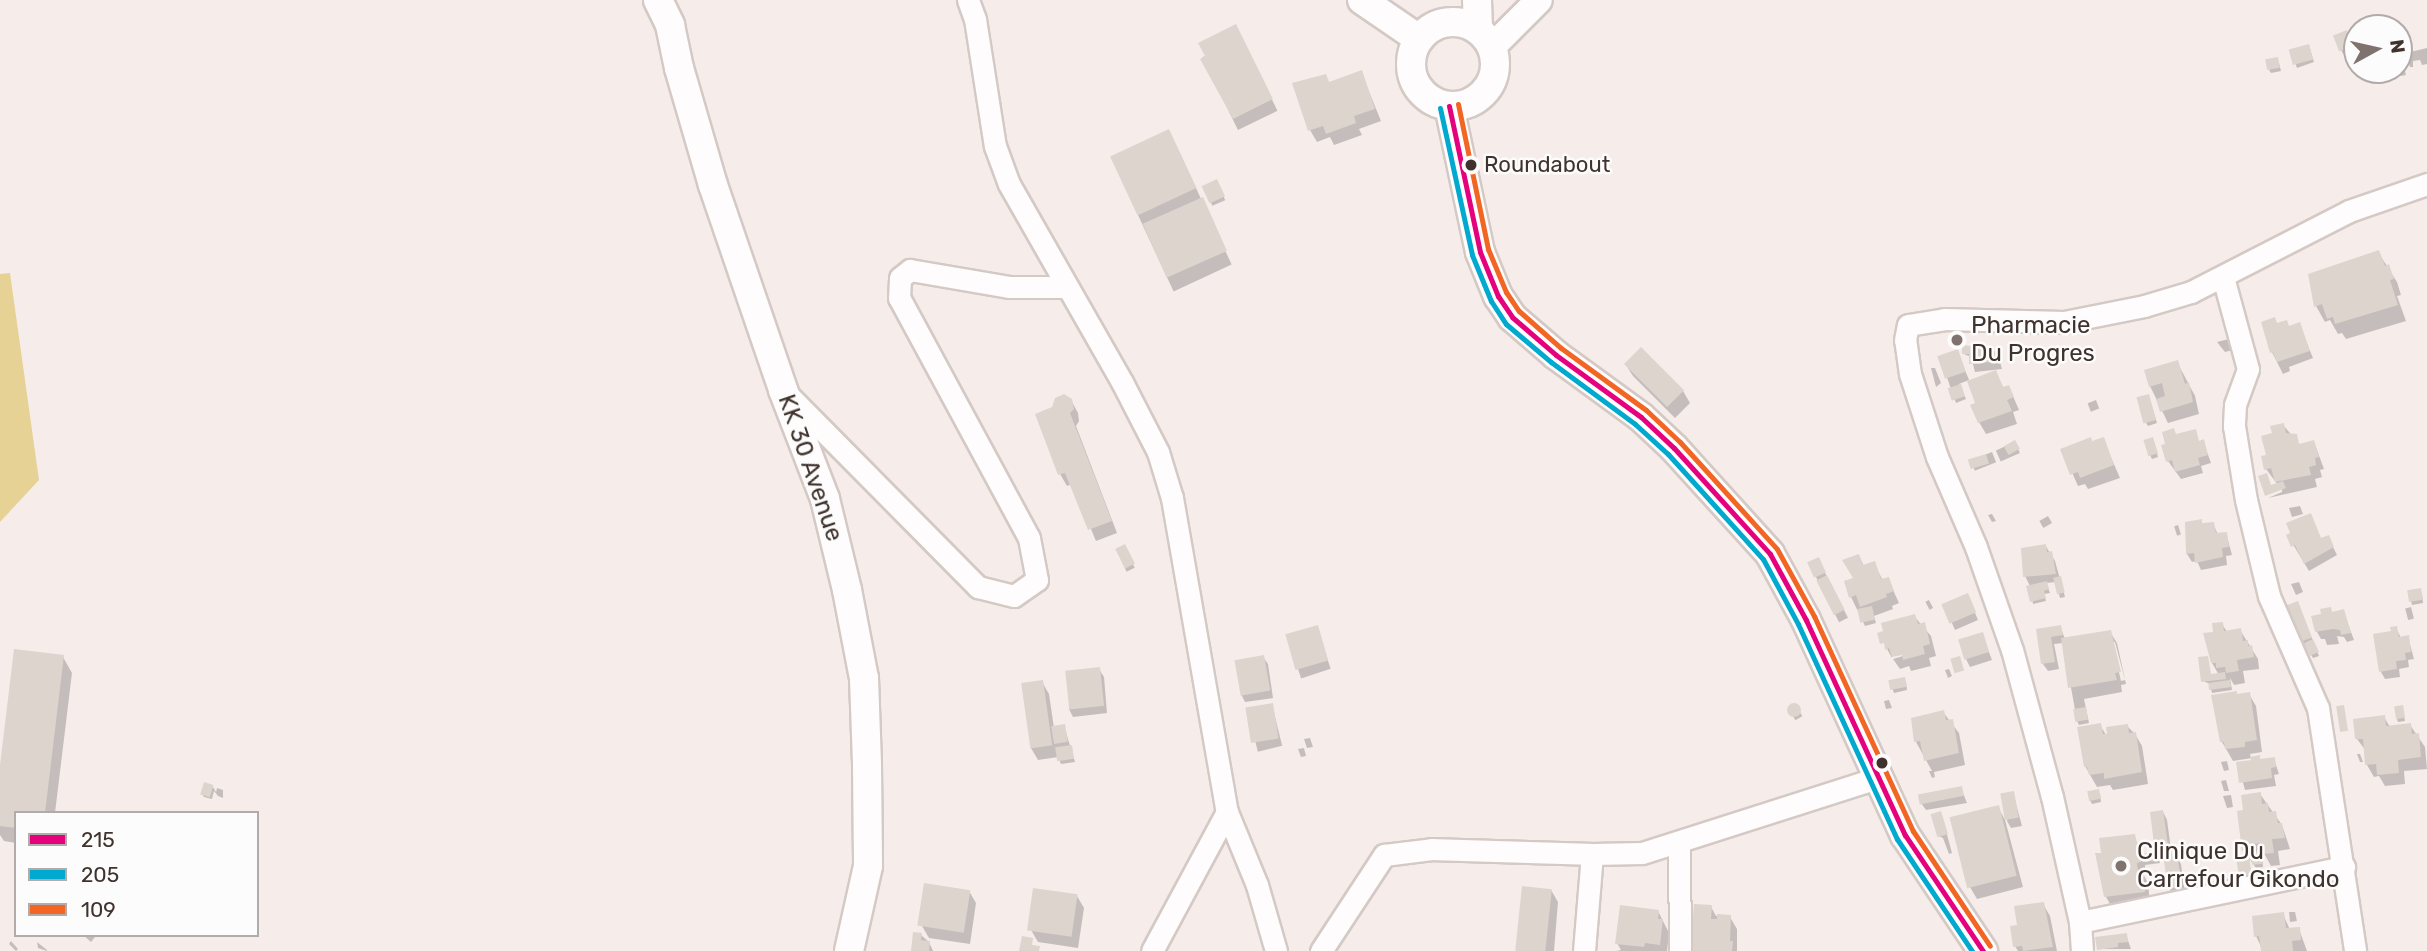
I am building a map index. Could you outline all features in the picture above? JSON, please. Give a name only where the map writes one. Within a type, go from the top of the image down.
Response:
[{"type":"main road","name":"KK 30 Avenue","points":[[657,0],[670,25],[679,68],[713,184],[783,390],[825,499],[864,678],[868,866],[849,951]]},
{"type":"main road","points":[[1362,0],[1419,39]]},
{"type":"main road","points":[[1477,0],[1495,69],[1487,89],[1470,103],[1449,106],[1428,98],[1414,81],[1411,59],[1419,39],[1436,25],[1458,22],[1485,38]]},
{"type":"main road","points":[[1449,106],[1480,252],[1498,296],[1512,317],[1556,355],[1641,417],[1674,448],[1770,554],[1806,621],[1905,835],[1983,951]]},
{"type":"street","points":[[968,0],[975,19],[995,146],[1009,184],[1158,452],[1172,498],[1227,812],[1257,885],[1276,951]]},
{"type":"street","points":[[1485,38],[1539,0]]},
{"type":"street","points":[[2082,951],[2080,922],[2052,797],[2001,612],[1937,457],[1910,374],[1905,340],[1908,325],[1944,319],[2064,322],[2144,306],[2191,292],[2349,211],[2423,192]]},
{"type":"street","points":[[783,390],[978,587],[1014,596],[1037,580],[1029,538],[899,298],[900,278],[910,270],[1009,287],[1066,288]]},
{"type":"street","points":[[2223,277],[2248,369],[2235,405],[2234,425],[2246,500],[2269,596],[2318,708],[2355,951]]},
{"type":"street","points":[[1321,951],[1384,855],[1432,849],[1592,854],[1642,852],[1679,843],[1877,778]]},
{"type":"street","points":[[1152,951],[1227,812]]},
{"type":"street","points":[[1679,843],[1680,951]]},
{"type":"street","points":[[1584,951],[1592,854]]},
{"type":"street","points":[[2080,922],[2344,867]]},
{"type":"shaded area","points":[[10,273],[39,480],[0,522],[0,274]]},
{"type":"building","points":[[1236,24],[1273,99],[1233,119],[1200,59],[1205,56],[1198,43]]},
{"type":"building","points":[[2343,32],[2343,50],[2339,51],[2333,35]]},
{"type":"building","points":[[2309,44],[2313,59],[2293,65],[2289,49]]},
{"type":"building","points":[[2278,57],[2280,68],[2267,70],[2265,59]]},
{"type":"building","points":[[1362,70],[1375,109],[1354,116],[1356,123],[1326,134],[1323,126],[1308,131],[1292,83],[1326,74],[1329,82]]},
{"type":"building","points":[[1169,129],[1196,188],[1138,215],[1110,156]]},
{"type":"building","points":[[1217,179],[1225,196],[1210,203],[1202,186]]},
{"type":"building","points":[[1203,197],[1227,251],[1167,278],[1143,224]]},
{"type":"building","points":[[2379,250],[2385,266],[2389,264],[2394,279],[2390,280],[2398,305],[2335,324],[2333,317],[2327,319],[2322,304],[2314,307],[2308,274]]},
{"type":"building","points":[[2275,317],[2277,323],[2287,320],[2289,326],[2300,322],[2310,351],[2277,362],[2273,352],[2270,353],[2261,322]]},
{"type":"building","points":[[1962,345],[1992,348],[1992,352],[1999,352],[1999,361],[1969,364],[1969,354],[1962,354]]},
{"type":"building","points":[[1641,347],[1684,390],[1667,407],[1624,364]]},
{"type":"building","points":[[1958,349],[1966,372],[1945,379],[1937,356]]},
{"type":"building","points":[[2178,360],[2185,384],[2189,382],[2193,402],[2160,412],[2156,399],[2165,396],[2162,383],[2149,387],[2144,370]]},
{"type":"building","points":[[1996,370],[2003,387],[2009,385],[2014,397],[2007,400],[2012,411],[1978,423],[1970,405],[1975,403],[1967,381]]},
{"type":"building","points":[[1961,384],[1965,396],[1952,401],[1948,388]]},
{"type":"building","points":[[1064,394],[1072,399],[1074,409],[1070,413],[1112,521],[1088,530],[1065,473],[1058,475],[1035,414],[1052,407],[1055,398]]},
{"type":"building","points":[[2149,394],[2156,420],[2143,423],[2136,397]]},
{"type":"building","points":[[2284,423],[2286,433],[2297,434],[2299,444],[2314,440],[2319,457],[2315,458],[2316,465],[2309,467],[2311,475],[2275,482],[2271,468],[2264,470],[2261,456],[2266,455],[2261,436],[2272,433],[2270,426]]},
{"type":"building","points":[[2174,428],[2176,434],[2196,429],[2199,441],[2204,439],[2208,455],[2198,458],[2200,465],[2175,472],[2172,460],[2166,462],[2161,445],[2165,444],[2162,432]]},
{"type":"building","points":[[2091,437],[2092,441],[2104,437],[2114,465],[2080,478],[2078,472],[2070,475],[2060,449]]},
{"type":"building","points":[[2153,437],[2158,453],[2148,456],[2143,440]]},
{"type":"building","points":[[2015,440],[2020,449],[2008,455],[2004,446]]},
{"type":"building","points":[[1986,454],[1989,464],[1971,469],[1968,460]]},
{"type":"building","points":[[2267,473],[2271,485],[2283,481],[2286,488],[2265,496],[2258,476]]},
{"type":"building","points":[[2311,513],[2321,538],[2329,535],[2334,547],[2304,564],[2295,545],[2291,547],[2286,535],[2290,533],[2286,523]]},
{"type":"building","points":[[2202,519],[2202,523],[2214,522],[2216,533],[2227,532],[2229,547],[2222,548],[2223,557],[2195,563],[2194,553],[2186,554],[2185,522]]},
{"type":"building","points":[[1125,544],[1135,564],[1125,569],[1115,549]]},
{"type":"building","points":[[2046,544],[2047,552],[2052,551],[2056,574],[2023,577],[2021,548]]},
{"type":"building","points":[[1859,554],[1863,565],[1875,561],[1881,579],[1889,577],[1894,591],[1886,594],[1887,597],[1860,607],[1856,595],[1849,598],[1844,581],[1853,578],[1842,560]]},
{"type":"building","points":[[1819,557],[1826,573],[1814,578],[1807,562]]},
{"type":"building","points":[[1827,575],[1845,610],[1834,615],[1816,580]]},
{"type":"building","points":[[2061,576],[2065,593],[2057,594],[2053,578]]},
{"type":"building","points":[[2047,581],[2049,589],[2044,591],[2046,598],[2030,602],[2026,586]]},
{"type":"building","points":[[2421,588],[2423,600],[2409,602],[2407,590]]},
{"type":"building","points":[[1968,593],[1976,612],[1950,624],[1941,604]]},
{"type":"building","points":[[2298,601],[2312,637],[2300,642],[2286,606]]},
{"type":"building","points":[[1872,606],[1875,620],[1860,623],[1857,609]]},
{"type":"building","points":[[2331,607],[2332,612],[2344,609],[2351,633],[2341,635],[2340,630],[2333,629],[2315,632],[2311,616],[2321,614],[2320,609]]},
{"type":"building","points":[[1915,614],[1918,624],[1925,622],[1930,644],[1923,646],[1925,654],[1903,660],[1902,655],[1892,657],[1889,648],[1885,650],[1884,643],[1880,644],[1877,633],[1883,631],[1881,623]]},
{"type":"building","points":[[2223,622],[2224,631],[2241,628],[2243,641],[2248,640],[2248,646],[2252,645],[2254,657],[2237,660],[2239,671],[2226,673],[2225,667],[2216,668],[2216,663],[2211,663],[2203,633],[2213,632],[2212,623]]},
{"type":"building","points":[[1318,625],[1328,661],[1296,670],[1285,634]]},
{"type":"building","points":[[2061,625],[2063,635],[2051,637],[2055,662],[2041,664],[2036,629]]},
{"type":"building","points":[[2397,626],[2399,637],[2409,635],[2411,652],[2405,653],[2406,660],[2396,661],[2397,669],[2379,672],[2373,634],[2391,631],[2390,627]]},
{"type":"building","points":[[2111,630],[2121,672],[2115,673],[2117,680],[2068,688],[2061,638]]},
{"type":"building","points":[[1983,632],[1989,652],[1964,660],[1958,640]]},
{"type":"building","points":[[2313,639],[2319,652],[2310,656],[2304,643]]},
{"type":"building","points":[[14,649],[64,655],[45,811],[14,811],[14,828],[0,826],[0,765]]},
{"type":"building","points":[[1264,655],[1270,690],[1241,696],[1234,660]]},
{"type":"building","points":[[1960,656],[1964,670],[1955,673],[1950,659]]},
{"type":"building","points":[[2208,656],[2211,674],[2225,672],[2226,679],[2201,682],[2198,657]]},
{"type":"building","points":[[1100,667],[1104,706],[1069,709],[1065,671]]},
{"type":"building","points":[[1905,677],[1907,687],[1890,690],[1888,680]]},
{"type":"building","points":[[1043,680],[1052,745],[1030,748],[1021,683]]},
{"type":"building","points":[[2230,680],[2231,687],[2209,690],[2208,683]]},
{"type":"building","points":[[2237,691],[2237,694],[2250,692],[2257,740],[2245,742],[2245,747],[2225,749],[2224,742],[2220,742],[2211,695]]},
{"type":"building","points":[[1273,703],[1279,739],[1251,743],[1245,707]]},
{"type":"building","points":[[1791,703],[1797,703],[1801,710],[1797,717],[1791,717],[1787,713],[1787,707]]},
{"type":"building","points":[[2344,705],[2348,731],[2340,732],[2336,706]]},
{"type":"building","points":[[2403,705],[2405,718],[2396,719],[2394,706]]},
{"type":"building","points":[[2086,707],[2088,720],[2075,722],[2073,709]]},
{"type":"building","points":[[1944,710],[1946,720],[1953,719],[1959,753],[1924,761],[1920,741],[1914,742],[1911,718]]},
{"type":"building","points":[[2385,715],[2386,726],[2411,723],[2412,734],[2419,733],[2421,757],[2398,760],[2399,773],[2377,775],[2376,764],[2365,765],[2363,739],[2355,739],[2353,719]]},
{"type":"building","points":[[2101,723],[2103,734],[2107,734],[2106,727],[2128,724],[2129,733],[2136,732],[2142,772],[2104,779],[2104,773],[2089,775],[2087,767],[2084,767],[2077,727]]},
{"type":"building","points":[[1065,724],[1068,742],[1054,744],[1051,726]]},
{"type":"building","points":[[1072,745],[1074,759],[1057,761],[1055,747]]},
{"type":"building","points":[[2260,755],[2260,759],[2275,757],[2276,767],[2271,768],[2272,778],[2239,783],[2236,762],[2251,760],[2250,757]]},
{"type":"building","points":[[204,782],[214,785],[210,797],[200,794]]},
{"type":"building","points":[[1962,786],[1964,796],[1920,804],[1918,795]]},
{"type":"building","points":[[2099,789],[2101,799],[2089,801],[2087,791]]},
{"type":"building","points":[[2014,791],[2019,818],[2005,820],[2000,793]]},
{"type":"building","points":[[2261,792],[2262,804],[2268,803],[2269,812],[2276,811],[2278,823],[2282,823],[2285,838],[2272,839],[2274,853],[2263,854],[2262,843],[2254,844],[2255,849],[2242,851],[2237,811],[2243,810],[2241,795]]},
{"type":"building","points":[[1999,805],[2017,876],[1967,888],[1950,817]]},
{"type":"building","points":[[2163,810],[2169,852],[2158,852],[2159,860],[2143,862],[2142,854],[2155,852],[2150,812]]},
{"type":"building","points":[[1941,811],[1948,834],[1937,837],[1930,814]]},
{"type":"building","points":[[2135,834],[2141,862],[2137,863],[2138,870],[2142,870],[2145,892],[2104,897],[2095,853],[2101,853],[2099,838]]},
{"type":"building","points":[[2261,851],[2262,864],[2252,865],[2251,852]]},
{"type":"building","points":[[2177,854],[2182,887],[2168,889],[2163,856]]},
{"type":"building","points":[[2249,856],[2252,878],[2239,880],[2236,858]]},
{"type":"building","points":[[924,883],[970,890],[964,933],[917,925]]},
{"type":"building","points":[[1522,886],[1552,889],[1545,951],[1515,951]]},
{"type":"building","points":[[1033,888],[1078,894],[1072,937],[1027,931]]},
{"type":"building","points":[[2044,902],[2053,947],[2023,951],[2022,946],[2013,947],[2010,926],[2017,925],[2014,906]]},
{"type":"building","points":[[1694,904],[1712,905],[1711,919],[1717,919],[1717,914],[1731,915],[1732,951],[1690,951]]},
{"type":"building","points":[[1620,905],[1659,910],[1658,919],[1663,919],[1660,945],[1645,943],[1644,947],[1615,944]]},
{"type":"building","points":[[2284,912],[2286,928],[2300,927],[2301,940],[2292,941],[2293,951],[2261,951],[2259,936],[2254,937],[2252,916]]},
{"type":"building","points":[[913,932],[922,933],[921,940],[930,941],[929,951],[911,951]]},
{"type":"building","points":[[2127,933],[2128,942],[2118,943],[2118,947],[2097,950],[2095,937]]},
{"type":"building","points":[[1022,936],[1033,938],[1032,945],[1040,946],[1039,951],[1019,951]]},
{"type":"transit line","name":"109","points":[[1458,104],[1488,249],[1506,292],[1519,311],[1561,348],[1646,410],[1680,442],[1777,549],[1814,616],[1913,831],[1990,946]]},
{"type":"transit line","name":"215","points":[[1449,106],[1480,252],[1498,296],[1512,317],[1556,355],[1641,417],[1674,448],[1770,554],[1806,620],[1905,835],[1983,951]]},
{"type":"transit line","name":"205","points":[[1440,108],[1472,255],[1491,301],[1506,324],[1551,362],[1635,424],[1668,454],[1763,559],[1798,624],[1897,839],[1972,951]]},
{"type":"place","name":"Roundabout","points":[[1471,165]]},
{"type":"place","name":"Pharmacie Du Progres","points":[[1957,340]]},
{"type":"place","name":"Clinique Du Carrefour Gikondo","points":[[2121,866]]}]
